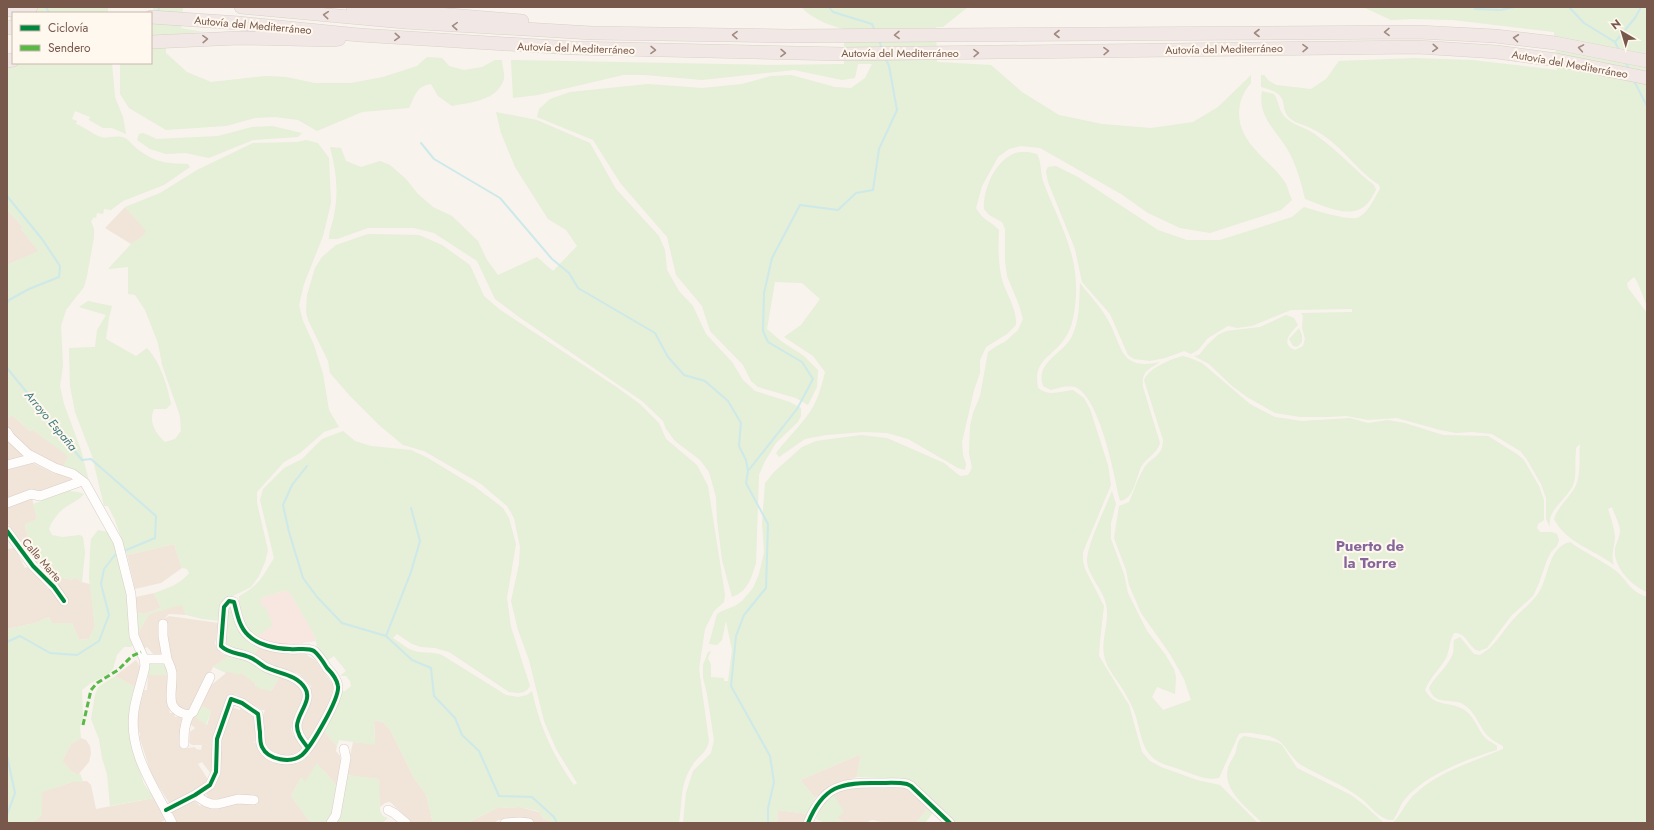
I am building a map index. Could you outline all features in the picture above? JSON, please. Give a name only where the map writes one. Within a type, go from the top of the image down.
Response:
[{"type":"highway","points":[[8,10],[31,7]]},
{"type":"highway","name":"Autovía del Mediterráneo","points":[[241,7],[412,23],[592,33],[844,36],[1418,32],[1495,36],[1555,43],[1647,61]]},
{"type":"highway","points":[[353,7],[571,25],[592,33]]},
{"type":"highway","name":"Autovía del Mediterráneo","points":[[152,17],[182,18],[359,35],[574,48],[844,54],[936,54],[1417,47],[1497,52],[1557,60],[1647,78]]},
{"type":"highway","points":[[152,42],[239,38],[334,40],[359,35]]},
{"type":"street","points":[[7,432],[10,437],[34,458],[55,468],[73,474],[82,481],[118,542],[131,594],[134,636],[144,659],[145,666],[134,710],[132,727],[138,753],[148,781],[166,810],[172,823]]},
{"type":"street","points":[[7,466],[34,458]]},
{"type":"street","points":[[7,503],[31,494],[40,496],[82,481]]},
{"type":"street","name":"Calle Marte","points":[[7,531],[11,544],[64,601]]},
{"type":"street","points":[[166,810],[195,795],[210,784],[216,772],[218,739],[231,699],[242,703],[258,714],[261,746],[275,758],[282,760],[301,756],[308,748],[321,727],[336,696],[338,687],[333,675],[315,652],[310,650],[288,649],[271,646],[256,641],[247,635],[241,627],[234,602],[229,601],[224,607],[221,646],[226,650],[250,657],[265,667],[290,675],[301,682],[307,691],[307,700],[297,725],[298,733],[308,748]]},
{"type":"street","points":[[163,624],[163,636],[172,672],[171,704],[174,709],[181,714],[189,715]]},
{"type":"street","points":[[144,659],[168,659]]},
{"type":"street","points":[[184,744],[185,729],[189,715],[193,712],[210,677]]},
{"type":"street","points":[[331,823],[336,814],[346,758],[344,749]]},
{"type":"street","points":[[808,823],[816,804],[830,791],[838,787],[857,782],[907,784],[911,786],[950,823]]},
{"type":"street","points":[[195,795],[212,804],[238,799],[254,800]]},
{"type":"street","points":[[388,810],[406,823]]},
{"type":"street","points":[[505,823],[529,823]]},
{"type":"shaded area","points":[[125,207],[147,231],[142,237],[131,244],[105,228]]},
{"type":"shaded area","points":[[7,210],[23,227],[21,229],[39,251],[7,265]]},
{"type":"shaded area","points":[[12,415],[30,431],[33,430],[69,456],[63,467],[29,450],[19,440],[7,426],[7,419]]},
{"type":"shaded area","points":[[7,438],[27,455],[7,462]]},
{"type":"shaded area","points":[[33,463],[53,473],[70,476],[75,479],[58,486],[7,499],[7,470]]},
{"type":"shaded area","points":[[32,498],[37,519],[25,525],[33,558],[31,560],[18,543],[7,522],[7,505]]},
{"type":"shaded area","points":[[174,544],[182,568],[161,583],[135,589],[127,555]]},
{"type":"shaded area","points":[[15,548],[25,568],[27,567],[40,578],[48,589],[52,588],[47,578],[48,575],[73,580],[74,577],[82,582],[90,584],[95,626],[89,639],[79,640],[72,623],[52,623],[49,617],[35,623],[8,629],[7,549]]},
{"type":"shaded area","points":[[286,590],[290,593],[308,622],[316,641],[303,643],[304,645],[282,645],[259,639],[247,628],[261,598]]},
{"type":"shaded area","points":[[154,593],[161,608],[144,614],[136,613],[136,597]]},
{"type":"shaded area","points":[[182,604],[186,615],[169,614],[161,622],[164,653],[161,655],[154,655],[147,647],[144,649],[138,633],[149,614]]},
{"type":"shaded area","points":[[169,616],[219,623],[215,644],[222,654],[229,656],[213,667],[191,713],[174,706],[175,671],[165,637],[164,619]]},
{"type":"shaded area","points":[[259,646],[308,653],[307,655],[316,661],[334,686],[328,706],[308,741],[300,731],[302,719],[311,701],[311,686],[299,674],[267,663],[254,655]]},
{"type":"shaded area","points":[[136,660],[141,668],[136,688],[115,676]]},
{"type":"shaded area","points":[[226,671],[241,672],[256,684],[255,685],[271,691],[280,676],[302,689],[304,698],[291,729],[293,735],[302,745],[301,751],[285,757],[271,751],[265,745],[264,739],[263,715],[265,710],[262,710],[235,694],[233,696],[229,694],[215,735],[211,774],[202,762],[198,764],[209,781],[170,804],[152,776],[139,736],[137,724],[138,713],[144,690],[147,690],[148,675],[169,675],[168,705],[170,713],[174,713],[175,717],[179,716],[183,720],[181,732],[182,749],[195,747],[196,749],[201,750],[202,745],[192,745],[189,743],[190,732],[195,728],[189,723],[194,716],[207,725],[211,711],[201,706],[210,686],[226,673]]},
{"type":"shaded area","points":[[232,707],[240,710],[240,707],[256,717],[257,732],[254,743],[257,743],[261,753],[269,760],[270,758],[296,763],[302,761],[310,755],[309,752],[322,729],[337,746],[336,751],[340,756],[341,761],[337,786],[324,771],[305,782],[301,778],[291,796],[311,823],[177,823],[172,811],[194,800],[200,806],[203,804],[242,801],[258,804],[255,796],[241,795],[217,801],[209,799],[206,794],[210,790],[220,767],[222,737]]},
{"type":"shaded area","points":[[374,720],[384,723],[391,731],[414,778],[426,794],[433,823],[412,823],[390,802],[385,803],[380,807],[378,779],[346,775],[353,742],[375,744]]},
{"type":"shaded area","points":[[81,738],[86,740],[90,746],[91,753],[89,762],[78,775],[73,773],[62,761],[71,744]]},
{"type":"shaded area","points":[[861,754],[857,777],[829,787],[815,798],[800,780]]},
{"type":"shaded area","points":[[87,781],[91,785],[96,809],[154,798],[165,820],[159,823],[34,822],[42,814],[41,792],[72,782]]},
{"type":"shaded area","points":[[851,787],[904,787],[928,808],[916,823],[888,823],[872,820],[865,823],[844,823],[837,818],[833,794]]},
{"type":"shaded area","points":[[520,807],[539,812],[543,818],[554,823],[536,823],[530,819],[498,820],[494,823],[467,823],[497,808]]},
{"type":"shaded area","points":[[778,810],[808,814],[805,823],[777,823]]},
{"type":"green space","points":[[8,7],[108,7],[108,12],[12,12],[12,29]]},
{"type":"green space","points":[[154,7],[183,7],[181,28],[204,32],[166,35],[166,53],[187,72],[211,82],[266,76],[286,77],[315,83],[351,83],[383,77],[417,66],[427,57],[442,58],[449,66],[464,70],[482,67],[495,60],[502,60],[504,79],[496,92],[489,96],[475,102],[452,106],[438,96],[431,84],[426,85],[419,89],[409,108],[362,112],[317,131],[298,120],[275,117],[255,118],[226,126],[166,130],[129,108],[120,94],[120,64],[152,64],[152,12]]},
{"type":"green space","points":[[801,7],[968,7],[943,27],[936,27],[937,62],[991,65],[1022,92],[1059,115],[1102,124],[1151,128],[1193,122],[1218,107],[1251,75],[1251,83],[1244,94],[1240,105],[1239,114],[1241,125],[1244,134],[1256,151],[1285,182],[1292,200],[1281,210],[1210,233],[1180,228],[1148,213],[1121,194],[1040,148],[1021,146],[1009,149],[998,157],[982,186],[976,208],[984,218],[999,230],[1000,270],[1003,283],[1014,309],[1016,325],[1007,334],[986,347],[980,360],[980,373],[974,390],[962,442],[963,455],[966,464],[965,470],[958,468],[908,439],[887,433],[864,432],[826,435],[805,439],[779,457],[776,453],[805,419],[813,407],[819,394],[825,372],[813,356],[784,337],[801,325],[820,299],[802,283],[775,282],[767,329],[781,341],[804,356],[818,370],[817,387],[808,405],[796,398],[758,387],[751,381],[743,365],[710,331],[702,306],[676,275],[667,237],[621,184],[593,140],[537,117],[539,109],[550,99],[570,92],[648,84],[702,88],[742,84],[771,76],[791,75],[835,87],[851,88],[865,78],[872,64],[858,64],[855,78],[842,80],[794,70],[702,80],[645,75],[623,75],[538,95],[513,98],[511,60],[772,65],[844,64],[844,29],[821,21]]},
{"type":"green space","points":[[1363,7],[1647,7],[1647,306],[1634,277],[1627,283],[1628,288],[1647,313],[1647,592],[1630,581],[1620,569],[1617,562],[1615,549],[1620,528],[1612,507],[1608,509],[1615,537],[1613,555],[1614,565],[1573,540],[1559,527],[1554,519],[1558,510],[1578,481],[1580,444],[1576,448],[1575,476],[1573,485],[1568,494],[1553,511],[1550,527],[1546,519],[1546,498],[1541,484],[1526,458],[1520,451],[1492,434],[1472,432],[1456,433],[1397,418],[1368,420],[1346,416],[1300,417],[1275,413],[1247,397],[1232,386],[1209,364],[1194,356],[1199,355],[1218,335],[1226,331],[1260,327],[1286,315],[1294,318],[1298,325],[1292,331],[1287,342],[1290,348],[1295,350],[1303,346],[1305,339],[1302,328],[1303,316],[1301,313],[1352,312],[1352,309],[1291,310],[1252,326],[1237,328],[1228,326],[1208,338],[1198,350],[1191,354],[1184,351],[1165,358],[1150,361],[1134,359],[1128,355],[1110,314],[1082,282],[1075,249],[1048,182],[1046,171],[1048,167],[1056,166],[1078,177],[1158,230],[1187,240],[1220,240],[1292,217],[1304,207],[1332,215],[1355,218],[1363,215],[1380,189],[1379,185],[1366,175],[1325,136],[1292,120],[1285,111],[1282,98],[1271,90],[1261,87],[1261,75],[1264,75],[1269,81],[1276,85],[1311,89],[1326,79],[1339,61],[1414,58],[1472,60],[1557,70],[1554,32],[1453,20],[1391,20]]},
{"type":"green space","points":[[18,64],[112,64],[115,97],[123,117],[126,134],[112,128],[103,128],[89,120],[90,117],[75,111],[72,119],[77,121],[76,124],[101,137],[118,136],[125,138],[149,157],[160,161],[188,164],[190,167],[164,185],[123,201],[111,210],[104,209],[103,214],[97,213],[96,218],[94,217],[91,221],[94,229],[94,237],[84,287],[66,310],[61,326],[63,366],[60,386],[64,404],[81,450],[90,485],[63,467],[68,456],[33,430],[30,431],[12,415],[7,419],[7,265],[38,251],[21,229],[23,227],[7,210],[7,66]]},
{"type":"green space","points":[[1262,91],[1274,94],[1281,111],[1287,119],[1318,136],[1374,185],[1376,190],[1370,201],[1365,206],[1354,211],[1347,212],[1332,209],[1305,199],[1292,158],[1265,116],[1261,100]]},
{"type":"green space","points":[[496,112],[537,120],[590,143],[616,189],[659,236],[665,250],[667,270],[679,291],[693,306],[706,334],[732,362],[743,380],[755,391],[790,402],[801,408],[801,416],[798,422],[776,443],[765,461],[759,475],[756,563],[748,584],[742,591],[732,597],[722,560],[716,497],[709,472],[700,460],[675,441],[666,429],[663,421],[642,401],[495,299],[477,261],[434,233],[414,228],[368,228],[337,239],[329,239],[336,206],[337,189],[330,147],[341,148],[346,161],[361,167],[380,161],[390,165],[433,207],[452,216],[478,241],[487,260],[498,275],[537,257],[553,271],[577,246],[566,230],[548,219],[515,167],[501,133]]},
{"type":"green space","points":[[272,126],[302,133],[298,137],[253,140],[209,158],[185,153],[166,154],[150,149],[137,140],[139,134],[143,133],[157,139],[218,136],[252,127]]},
{"type":"green space","points":[[306,140],[318,143],[329,158],[331,203],[323,236],[304,284],[299,305],[303,321],[314,345],[323,374],[329,410],[339,427],[324,432],[300,453],[284,462],[257,492],[257,503],[268,550],[265,562],[259,576],[251,587],[225,600],[221,621],[202,619],[186,615],[182,605],[149,614],[138,633],[136,613],[144,614],[161,608],[154,593],[178,583],[189,573],[187,569],[182,568],[174,544],[127,555],[115,520],[108,506],[104,506],[92,456],[75,412],[70,386],[69,348],[95,347],[97,330],[106,315],[79,307],[88,301],[112,306],[106,339],[136,356],[147,348],[152,354],[162,374],[171,404],[166,409],[154,409],[152,414],[152,423],[156,431],[165,442],[175,439],[181,431],[180,416],[162,365],[158,343],[145,310],[135,295],[128,294],[128,267],[108,269],[131,244],[142,237],[146,231],[125,207],[160,193],[197,170],[253,143],[297,142]]},
{"type":"green space","points":[[1028,152],[1037,154],[1039,157],[1044,184],[1068,243],[1075,273],[1076,289],[1072,323],[1063,341],[1046,358],[1038,370],[1038,388],[1042,391],[1050,393],[1073,390],[1084,398],[1090,409],[1108,465],[1111,485],[1083,552],[1085,569],[1104,606],[1099,656],[1129,705],[1142,752],[1150,761],[1161,767],[1197,780],[1220,785],[1258,823],[955,823],[923,792],[901,779],[857,777],[861,754],[800,780],[815,798],[808,814],[778,810],[777,823],[683,823],[686,793],[693,771],[711,753],[714,740],[703,678],[703,665],[708,652],[711,651],[708,658],[711,665],[711,677],[724,678],[724,681],[728,681],[732,650],[726,621],[722,640],[717,645],[709,644],[717,614],[735,606],[742,601],[753,588],[759,574],[764,552],[762,523],[765,483],[774,472],[802,447],[816,441],[861,435],[887,438],[944,463],[960,476],[968,475],[972,468],[969,453],[970,426],[973,413],[980,396],[988,352],[1006,341],[1018,330],[1023,319],[1007,276],[1005,260],[1005,229],[1002,222],[989,215],[984,209],[984,201],[992,176],[1002,162],[1015,153]]},
{"type":"green space","points":[[368,234],[419,235],[442,245],[470,265],[484,296],[499,309],[640,404],[659,423],[666,439],[697,465],[708,486],[725,595],[724,602],[714,611],[705,629],[699,669],[709,741],[706,750],[695,762],[685,779],[679,823],[554,823],[543,818],[538,811],[520,807],[497,808],[467,823],[433,823],[426,794],[414,778],[391,731],[384,723],[374,720],[375,745],[339,740],[337,746],[322,729],[341,692],[345,691],[351,686],[350,681],[346,676],[340,676],[346,671],[334,656],[328,660],[317,647],[315,636],[290,593],[286,590],[261,598],[261,607],[265,606],[273,625],[257,637],[252,633],[243,619],[239,596],[256,584],[274,558],[260,500],[263,489],[284,468],[302,459],[322,439],[343,431],[355,441],[371,446],[411,450],[428,458],[474,486],[503,508],[509,518],[516,544],[507,598],[511,627],[530,686],[523,692],[509,692],[449,652],[412,644],[397,634],[393,638],[415,651],[442,655],[506,695],[518,697],[527,695],[532,691],[539,717],[553,751],[574,785],[577,783],[556,749],[544,721],[529,660],[518,630],[511,601],[519,564],[520,547],[514,518],[507,506],[481,484],[424,451],[403,445],[379,425],[350,396],[330,373],[328,361],[308,320],[306,312],[307,295],[315,268],[322,257],[336,245]]},
{"type":"green space","points":[[1080,283],[1105,315],[1120,348],[1129,360],[1147,364],[1160,362],[1149,369],[1143,377],[1143,387],[1160,443],[1159,447],[1141,467],[1131,492],[1125,499],[1120,501],[1104,436],[1098,419],[1084,393],[1072,386],[1051,390],[1043,386],[1041,378],[1046,365],[1067,344],[1074,332],[1078,312]]},
{"type":"green space","points":[[1299,328],[1302,335],[1302,342],[1297,347],[1293,346],[1289,339]]},
{"type":"green space","points":[[1183,356],[1202,363],[1250,404],[1275,417],[1302,421],[1350,418],[1368,423],[1388,420],[1405,423],[1443,435],[1488,436],[1524,460],[1539,486],[1544,500],[1544,520],[1538,524],[1537,528],[1540,532],[1552,532],[1557,534],[1559,540],[1557,546],[1551,552],[1547,560],[1533,596],[1511,616],[1487,648],[1479,651],[1472,647],[1465,637],[1458,633],[1454,633],[1446,658],[1425,690],[1429,696],[1438,702],[1458,707],[1466,711],[1472,717],[1484,736],[1497,746],[1497,750],[1460,763],[1424,782],[1413,790],[1405,799],[1393,820],[1380,816],[1363,800],[1349,790],[1301,765],[1279,741],[1267,736],[1248,733],[1239,734],[1219,778],[1210,779],[1201,777],[1159,762],[1151,756],[1144,746],[1132,706],[1107,666],[1103,649],[1107,617],[1106,604],[1102,593],[1092,577],[1087,560],[1090,544],[1112,491],[1116,504],[1111,523],[1111,539],[1124,574],[1128,593],[1147,631],[1165,654],[1174,669],[1176,677],[1175,694],[1157,687],[1152,697],[1163,710],[1191,700],[1184,679],[1170,654],[1141,613],[1129,585],[1126,570],[1114,538],[1119,506],[1129,502],[1143,470],[1158,454],[1162,446],[1163,440],[1144,380],[1155,368]]},
{"type":"green space","points":[[68,491],[84,494],[60,512],[52,522],[49,529],[52,535],[62,537],[80,535],[83,537],[85,552],[82,582],[74,577],[73,580],[49,575],[47,578],[31,560],[33,558],[27,539],[25,524],[37,519],[33,504]]},
{"type":"green space","points":[[98,530],[108,532],[119,558],[129,601],[134,644],[131,647],[124,647],[117,655],[113,669],[107,675],[91,683],[82,690],[83,717],[80,727],[81,738],[71,744],[62,761],[73,773],[74,772],[78,775],[80,773],[83,782],[72,782],[42,792],[42,814],[34,823],[7,823],[7,627],[8,629],[35,623],[49,617],[52,623],[72,623],[79,640],[89,639],[95,626],[89,579],[90,551],[91,539]]},
{"type":"green space","points":[[1570,542],[1611,567],[1632,589],[1647,597],[1647,823],[1392,823],[1412,797],[1424,786],[1445,773],[1503,749],[1503,746],[1486,734],[1471,710],[1459,702],[1435,697],[1431,694],[1429,688],[1451,658],[1454,640],[1460,637],[1474,654],[1480,655],[1493,644],[1539,592],[1553,556],[1557,550]]},
{"type":"green space","points":[[230,604],[259,646],[254,655],[230,649],[225,644],[226,609]]},
{"type":"green space","points":[[230,655],[238,657],[280,676],[271,691],[264,689],[262,690],[255,686],[256,684],[241,673],[239,675],[226,671],[226,673],[213,667]]},
{"type":"green space","points":[[151,662],[164,663],[169,675],[148,675],[148,664]]},
{"type":"green space","points":[[115,676],[136,688],[129,713],[132,747],[144,784],[154,798],[110,806],[107,774],[102,758],[99,739],[91,719],[95,695],[98,687]]},
{"type":"green space","points":[[201,706],[211,711],[206,725],[194,716]]},
{"type":"green space","points":[[1244,736],[1277,742],[1282,745],[1297,768],[1351,795],[1384,823],[1262,823],[1238,799],[1229,784],[1227,776],[1238,742]]},
{"type":"green space","points":[[317,763],[337,786],[333,813],[327,823],[311,823],[291,796],[301,778],[305,781]]},
{"type":"green space","points":[[346,775],[379,779],[380,811],[383,816],[388,818],[382,823],[336,823]]},
{"type":"green space","points":[[833,794],[844,812],[837,818],[844,823],[825,823],[816,819],[824,801]]},
{"type":"green space","points":[[928,808],[933,813],[925,823],[916,823]]},
{"type":"waterway","name":"Arroyo España","points":[[46,7],[48,12]]},
{"type":"waterway","name":"Arroyo España","points":[[158,14],[159,7]]},
{"type":"waterway","points":[[829,7],[833,12],[872,24],[875,31]]},
{"type":"waterway","points":[[1475,9],[1501,10],[1514,7]]},
{"type":"waterway","points":[[1569,7],[1584,23],[1615,42]]},
{"type":"waterway","points":[[1619,50],[1615,42],[1635,18],[1641,7]]},
{"type":"waterway","points":[[879,40],[882,49]]},
{"type":"waterway","points":[[768,823],[768,808],[774,782],[770,756],[731,686],[736,636],[744,615],[766,588],[768,524],[746,483],[748,471],[797,409],[813,379],[802,362],[768,342],[763,331],[764,293],[772,258],[800,205],[838,210],[856,193],[873,190],[879,149],[897,110],[889,66],[886,59]]},
{"type":"waterway","points":[[1625,61],[1629,70]]},
{"type":"waterway","points":[[1634,81],[1647,106]]},
{"type":"waterway","points":[[421,143],[434,159],[500,198],[552,259],[569,273],[578,288],[655,333],[668,357],[684,375],[705,381],[728,401],[741,423],[739,446],[746,460],[748,471]]},
{"type":"waterway","name":"Arroyo España","points":[[7,196],[42,239],[60,266],[59,277],[29,289],[9,300],[7,303]]},
{"type":"waterway","name":"Arroyo España","points":[[7,368],[82,460],[91,459],[156,516],[155,538],[124,551]]},
{"type":"waterway","points":[[307,466],[292,485],[283,505],[289,532],[303,578],[317,597],[342,623],[386,636]]},
{"type":"waterway","points":[[411,508],[420,541],[411,572],[386,636],[412,660],[431,668],[434,696],[455,718],[462,735],[479,751],[499,796],[532,797],[554,817],[557,823]]},
{"type":"waterway","name":"Arroyo España","points":[[7,642],[20,636],[50,653],[77,655],[99,641],[109,615],[101,584],[104,569],[115,555],[118,554]]},
{"type":"waterway","name":"Arroyo España","points":[[7,756],[15,793],[7,815]]},
{"type":"marked path","points":[[83,725],[91,690],[97,683],[118,670],[132,656],[141,652]]},
{"type":"cycle path","points":[[7,531],[33,566],[54,587],[64,601]]},
{"type":"cycle path","points":[[166,810],[195,795],[210,785],[216,772],[217,739],[231,699],[242,703],[258,714],[262,747],[274,758],[286,760],[297,758],[302,755],[306,750],[312,743],[330,711],[337,692],[338,686],[335,679],[314,651],[306,649],[279,648],[268,646],[257,641],[242,628],[234,602],[229,601],[224,607],[221,646],[231,652],[251,658],[265,667],[292,677],[301,683],[305,688],[307,697],[299,717],[297,729],[302,740],[304,743],[306,745],[308,748]]},
{"type":"cycle path","points":[[808,823],[820,801],[827,794],[844,785],[866,783],[907,784],[911,786],[950,823]]},
{"type":"district","name":"Puerto de la Torre","points":[[1370,554]]}]
